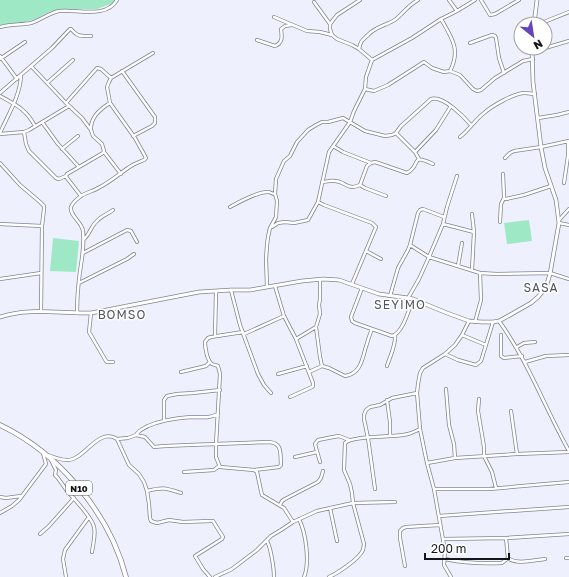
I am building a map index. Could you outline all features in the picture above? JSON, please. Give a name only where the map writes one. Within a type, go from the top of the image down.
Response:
[{"type":"highway","name":"N10","points":[[0,425],[26,440],[42,452],[73,480],[98,513],[108,531],[115,544],[126,577]]},
{"type":"street","points":[[0,27],[30,23],[59,11],[96,12],[110,7],[117,0]]},
{"type":"street","points":[[330,24],[337,15],[360,0]]},
{"type":"street","points":[[359,49],[362,40],[372,31],[395,19],[418,0]]},
{"type":"street","points":[[449,0],[457,11]]},
{"type":"street","points":[[270,228],[278,223],[294,223],[308,220],[318,202],[329,152],[350,122],[365,89],[366,77],[372,60],[475,0]]},
{"type":"street","points":[[481,0],[490,15],[495,14],[519,0]]},
{"type":"street","points":[[535,16],[537,0]]},
{"type":"street","points":[[314,2],[330,24],[332,35]]},
{"type":"street","points":[[553,18],[569,12]]},
{"type":"street","points":[[274,17],[307,31],[332,35],[337,39],[359,49],[372,60]]},
{"type":"street","points":[[442,19],[451,37],[456,52],[454,64],[450,71]]},
{"type":"street","points":[[257,40],[275,46],[278,45],[282,38],[281,29],[285,26],[293,25]]},
{"type":"street","points":[[35,126],[28,115],[0,94],[58,42],[70,29],[79,36],[90,36]]},
{"type":"street","points":[[470,43],[492,35],[494,36],[496,38],[499,58],[504,72]]},
{"type":"street","points":[[553,46],[569,41]]},
{"type":"street","points":[[17,79],[0,57],[25,42]]},
{"type":"street","points":[[76,314],[83,253],[83,228],[71,212],[71,208],[73,203],[81,196],[99,188],[128,168],[146,158],[142,149],[110,103],[107,87],[111,78],[153,53]]},
{"type":"street","points":[[0,317],[12,314],[41,312],[76,314],[92,313],[199,292],[250,290],[302,281],[335,279],[380,294],[413,299],[447,314],[469,321],[493,322],[499,320],[531,303],[546,287],[550,273],[559,221],[556,200],[541,147],[533,56]]},
{"type":"street","points":[[365,89],[374,91],[388,85],[424,62],[432,68],[444,72],[450,71],[460,75],[473,89],[477,91],[481,90],[504,72],[524,61],[533,59]]},
{"type":"street","points":[[47,83],[73,60]]},
{"type":"street","points":[[31,66],[67,105],[78,114],[91,130]]},
{"type":"street","points":[[21,75],[20,86],[14,104],[0,134],[24,132],[67,105],[97,68],[111,78]]},
{"type":"street","points":[[122,71],[155,117],[155,123],[152,126],[133,136]]},
{"type":"street","points":[[460,137],[483,113],[494,106],[512,96],[524,93],[535,94]]},
{"type":"street","points":[[267,287],[266,259],[268,237],[270,228],[276,217],[278,201],[275,194],[276,179],[284,161],[290,156],[297,142],[308,130],[322,122],[343,118],[362,130],[385,136],[392,135],[396,133],[401,126],[431,99],[435,98],[438,98],[451,106],[472,125]]},
{"type":"street","points":[[110,103],[98,111],[93,118],[91,130],[93,136],[102,144],[104,152],[121,174]]},
{"type":"street","points":[[415,152],[436,130],[451,106]]},
{"type":"street","points":[[538,118],[569,112]]},
{"type":"street","points":[[42,122],[62,149],[79,167]]},
{"type":"street","points":[[24,132],[27,148],[33,156],[56,178],[59,179],[104,152]]},
{"type":"street","points":[[396,133],[415,152],[419,159]]},
{"type":"street","points":[[62,149],[78,136]]},
{"type":"street","points":[[505,158],[514,151],[569,141],[564,183]]},
{"type":"street","points":[[333,146],[343,152],[371,163],[375,162],[407,173],[419,159]]},
{"type":"street","points":[[419,159],[423,159],[433,164]]},
{"type":"street","points":[[0,163],[20,185],[42,204],[44,209],[42,226],[41,312]]},
{"type":"street","points":[[360,185],[368,166],[371,163]]},
{"type":"street","points":[[500,222],[501,204],[504,198],[503,174]]},
{"type":"street","points":[[66,176],[81,196]]},
{"type":"street","points":[[408,298],[430,257],[443,224],[457,176]]},
{"type":"street","points":[[322,182],[335,180],[352,187],[360,185],[386,196]]},
{"type":"street","points":[[504,198],[506,199],[524,195],[551,186]]},
{"type":"street","points":[[230,207],[244,199],[259,194],[268,192],[275,194]]},
{"type":"street","points":[[318,202],[324,206],[374,224],[376,227],[352,284]]},
{"type":"street","points":[[390,296],[398,268],[410,245],[420,210],[423,209],[444,217]]},
{"type":"street","points":[[559,221],[569,209]]},
{"type":"street","points":[[83,239],[88,236],[97,220],[113,210]]},
{"type":"street","points":[[472,214],[474,232],[472,270]]},
{"type":"street","points":[[559,221],[569,225]]},
{"type":"street","points":[[0,224],[42,226]]},
{"type":"street","points":[[443,224],[474,232]]},
{"type":"street","points":[[83,253],[127,230],[131,230],[137,242]]},
{"type":"street","points":[[458,266],[462,243]]},
{"type":"street","points":[[410,245],[430,257],[480,273],[550,273],[569,279]]},
{"type":"street","points":[[366,251],[381,259]]},
{"type":"street","points":[[79,283],[134,254]]},
{"type":"street","points":[[0,279],[41,273]]},
{"type":"street","points":[[474,322],[481,300],[480,273]]},
{"type":"street","points":[[320,279],[320,314],[316,327],[322,366]]},
{"type":"street","points":[[275,286],[284,316],[296,339],[314,386],[290,397]]},
{"type":"street","points":[[362,288],[351,317],[352,321],[392,336],[395,335]]},
{"type":"street","points":[[231,290],[243,333],[258,374],[264,385],[271,393]]},
{"type":"street","points":[[215,336],[216,292]]},
{"type":"street","points":[[387,366],[394,346],[395,335],[401,328],[413,299]]},
{"type":"street","points":[[92,313],[90,332],[106,361],[113,362]]},
{"type":"street","points":[[136,435],[145,438],[154,447],[172,445],[199,445],[216,444],[273,442],[280,448],[281,465],[279,467],[254,470],[221,468],[219,466],[216,457],[216,444],[220,390],[219,367],[211,364],[207,355],[205,342],[208,338],[215,336],[243,333],[284,316]]},
{"type":"street","points":[[427,463],[455,458],[569,451],[558,432],[522,356],[499,320]]},
{"type":"street","points":[[451,577],[444,564],[445,554],[443,539],[434,489],[420,429],[417,393],[419,379],[423,368],[445,354],[455,345],[469,321]]},
{"type":"street","points":[[445,354],[476,366],[480,361],[493,322]]},
{"type":"street","points":[[296,339],[316,327]]},
{"type":"street","points":[[309,372],[322,366],[345,376],[356,371],[362,362],[372,329]]},
{"type":"street","points":[[462,335],[486,345]]},
{"type":"street","points":[[501,335],[501,356],[504,358],[522,356]]},
{"type":"street","points":[[517,347],[524,343],[535,342]]},
{"type":"street","points":[[525,362],[546,356],[569,355]]},
{"type":"street","points":[[181,372],[206,366],[210,362]]},
{"type":"street","points":[[278,374],[307,366]]},
{"type":"street","points":[[446,389],[449,425],[454,444],[455,458]]},
{"type":"street","points":[[164,420],[164,400],[167,396],[220,390]]},
{"type":"street","points":[[375,489],[364,419],[366,410],[370,407],[380,405],[387,400],[417,393]]},
{"type":"street","points":[[479,399],[478,411],[484,456],[492,472],[496,488]]},
{"type":"street","points":[[387,400],[390,436]]},
{"type":"street","points":[[511,411],[517,454]]},
{"type":"street","points":[[42,452],[55,458],[72,460],[83,454],[99,439],[110,437],[117,439],[128,438],[136,435],[139,431],[156,422],[164,420],[206,418],[218,414]]},
{"type":"street","points":[[329,577],[339,572],[358,556],[363,550],[364,544],[353,503],[352,493],[344,470],[345,443],[350,440],[410,434],[420,429]]},
{"type":"street","points":[[320,462],[315,444],[318,440],[339,436],[350,440]]},
{"type":"street","points":[[117,439],[126,461],[139,474],[147,490],[150,518],[153,522],[157,523],[169,520],[183,522],[213,521],[223,537],[222,539],[195,556],[210,577]]},
{"type":"street","points":[[0,513],[12,506],[22,496],[46,464],[42,452]]},
{"type":"street","points":[[295,457],[317,452]]},
{"type":"street","points":[[51,459],[56,470],[57,477],[93,523],[94,530],[92,552]]},
{"type":"street","points":[[184,472],[214,470],[219,466]]},
{"type":"street","points":[[254,470],[258,472],[262,495],[270,501],[280,505],[286,511],[292,522]]},
{"type":"street","points":[[280,505],[285,499],[318,482],[323,472]]},
{"type":"street","points":[[434,489],[464,490],[569,482]]},
{"type":"street","points":[[147,490],[165,488],[181,493]]},
{"type":"street","points":[[0,497],[6,498],[22,496]]},
{"type":"street","points":[[40,534],[74,498]]},
{"type":"street","points":[[215,577],[232,569],[257,550],[271,536],[292,522],[317,511],[353,503],[395,502]]},
{"type":"street","points":[[330,508],[337,541]]},
{"type":"street","points":[[439,516],[569,508]]},
{"type":"street","points":[[66,577],[63,559],[65,550],[89,517]]},
{"type":"street","points":[[299,519],[303,528],[307,557],[306,573],[304,577]]},
{"type":"street","points":[[405,566],[400,531],[406,527],[440,525]]},
{"type":"street","points":[[443,539],[506,538],[569,534]]},
{"type":"street","points":[[506,538],[508,558]]},
{"type":"street","points":[[267,541],[274,577]]},
{"type":"street","points":[[445,559],[485,564],[502,563],[508,558]]},
{"type":"street","points":[[508,558],[513,561],[520,562],[545,559]]},
{"type":"green space","points":[[0,0],[115,0],[113,3],[97,9],[64,9],[49,12],[36,19],[25,22],[0,25]]},
{"type":"green space","points":[[529,220],[532,241],[507,244],[504,223]]},
{"type":"green space","points":[[53,238],[79,241],[76,272],[50,271]]},
{"type":"district","name":"SASA","points":[[541,287]]},
{"type":"district","name":"SEYIMO","points":[[400,304]]},
{"type":"district","name":"BOMSO","points":[[122,314]]}]
